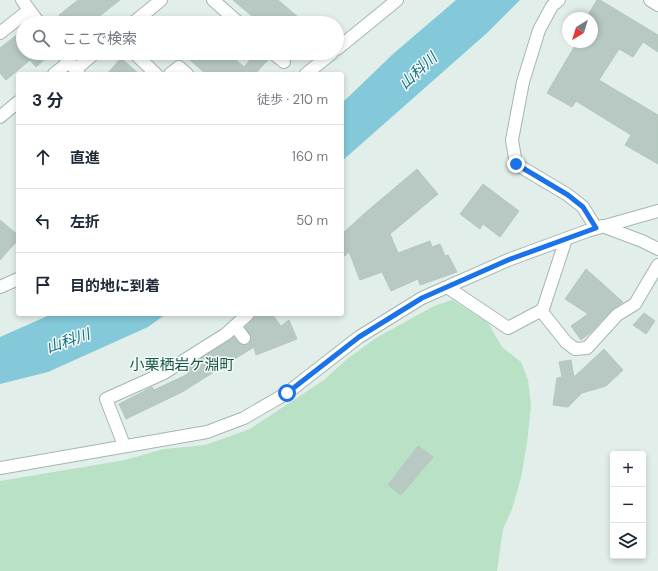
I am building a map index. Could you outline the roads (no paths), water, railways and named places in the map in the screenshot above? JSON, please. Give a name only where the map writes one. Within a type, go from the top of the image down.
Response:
[{"type":"street","points":[[142,16],[162,0]]},
{"type":"street","points":[[213,0],[231,16]]},
{"type":"street","points":[[344,43],[397,0]]},
{"type":"street","points":[[559,0],[552,6],[539,30],[523,82],[512,140],[516,164],[573,199],[583,207],[599,227],[658,249]]},
{"type":"street","points":[[650,0],[658,5]]},
{"type":"street","points":[[0,33],[25,5],[34,16]]},
{"type":"street","points":[[58,72],[81,60]]},
{"type":"street","points":[[141,60],[154,72]]},
{"type":"street","points":[[308,72],[323,60]]},
{"type":"street","points":[[173,72],[179,67],[185,72]]},
{"type":"street","points":[[0,117],[16,104]]},
{"type":"street","points":[[0,468],[124,445],[207,432],[244,418],[287,393],[359,337],[422,298],[508,260],[599,227],[658,211]]},
{"type":"street","points":[[447,287],[508,328],[542,310],[566,239]]},
{"type":"street","points":[[542,310],[566,342],[575,349],[587,348],[617,315],[635,304],[658,265]]},
{"type":"street","points":[[0,287],[16,280]]},
{"type":"street","points":[[124,445],[106,399],[164,373],[226,334],[246,316]]},
{"type":"street","points":[[235,326],[244,338]]},
{"type":"water","name":"山科川","points":[[456,0],[520,0],[487,33],[344,159],[344,101],[393,54]]},
{"type":"water","name":"山科川","points":[[47,316],[163,316],[148,327],[48,372],[0,384],[0,337]]},
{"type":"district","name":"小栗栖岩ケ淵町","points":[[182,365]]}]
